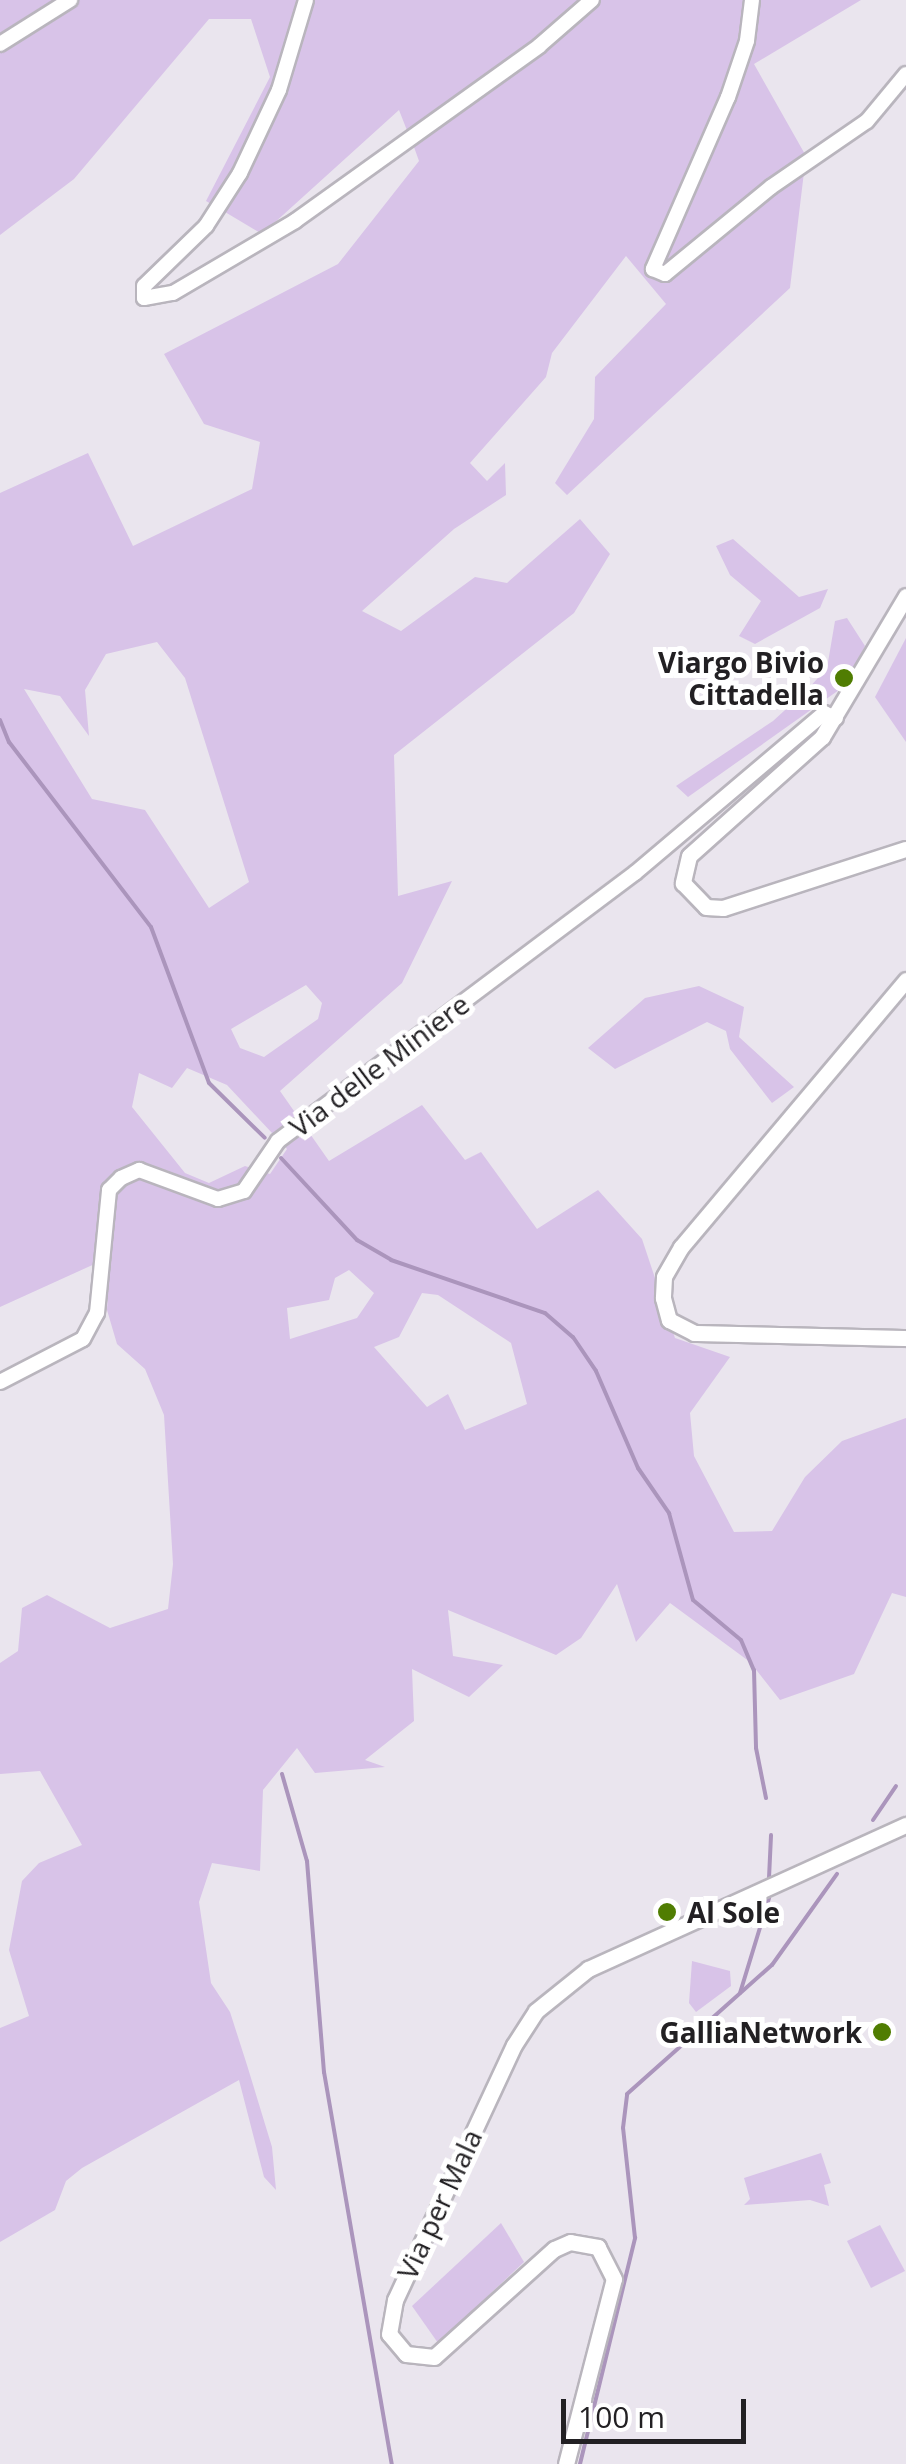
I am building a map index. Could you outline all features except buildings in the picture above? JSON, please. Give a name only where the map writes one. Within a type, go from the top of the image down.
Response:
[{"type":"main road","points":[[906,596],[836,718],[689,856],[683,883],[706,906],[722,908],[906,849]]},
{"type":"main road","points":[[906,980],[681,1247],[664,1278],[662,1298],[670,1320],[694,1333],[906,1338]]},
{"type":"main road","name":"Via per Mala","points":[[566,2464],[614,2279],[598,2246],[570,2242],[554,2249],[434,2357],[406,2354],[389,2334],[394,2300],[514,2045],[536,2011],[588,1968],[906,1826]]},
{"type":"street","points":[[0,44],[70,0]]},
{"type":"street","points":[[306,0],[280,90],[240,173],[206,226],[144,286],[144,298],[173,293],[295,221],[539,46],[592,0]]},
{"type":"street","points":[[752,0],[747,41],[728,98],[653,269],[665,274],[770,187],[867,120],[906,74]]},
{"type":"street","name":"Via delle Miniere","points":[[0,1382],[84,1339],[97,1313],[110,1190],[121,1178],[139,1170],[218,1199],[244,1191],[278,1141],[626,880],[824,714],[836,718]]},
{"type":"shaded area","points":[[0,0],[67,0],[0,42]]},
{"type":"shaded area","points":[[73,0],[304,0],[277,89],[216,207],[206,201],[270,77],[251,19],[209,19],[74,179],[0,235],[0,46]]},
{"type":"shaded area","points":[[308,0],[590,0],[538,45],[408,133],[399,110],[262,234],[220,209],[242,174]]},
{"type":"shaded area","points":[[595,0],[750,0],[745,41],[650,260],[666,276],[805,164],[790,288],[567,495],[555,483],[594,419],[595,377],[666,304],[626,256],[552,353],[546,377],[470,463],[487,481],[505,463],[506,495],[454,529],[362,611],[401,631],[475,577],[507,583],[580,519],[610,554],[574,613],[394,755],[398,896],[452,881],[402,983],[280,1091],[329,1161],[422,1105],[465,1160],[481,1152],[537,1229],[598,1190],[642,1239],[675,1338],[730,1357],[690,1413],[694,1456],[734,1532],[772,1531],[805,1477],[842,1441],[906,1418],[906,1597],[892,1593],[854,1674],[780,1700],[750,1662],[670,1603],[636,1642],[617,1584],[581,1638],[556,1655],[448,1610],[453,1656],[503,1665],[469,1697],[412,1669],[414,1721],[365,1760],[385,1767],[315,1773],[297,1748],[263,1790],[260,1871],[212,1863],[199,1902],[211,1983],[230,2012],[247,2065],[272,2147],[276,2190],[264,2177],[239,2080],[82,2168],[66,2181],[55,2210],[0,2242],[0,2028],[29,2016],[9,1950],[22,1881],[39,1863],[82,1845],[40,1771],[0,1774],[0,1663],[18,1651],[22,1608],[47,1595],[110,1628],[168,1609],[173,1564],[164,1415],[145,1369],[117,1344],[107,1310],[110,1257],[0,1307],[0,493],[88,453],[133,546],[252,489],[260,442],[204,424],[164,354],[338,264],[419,161],[410,136]],"holes":[[[157,642],[185,678],[249,882],[209,908],[145,810],[92,799],[24,689],[60,696],[89,736],[85,690],[106,654]],[[306,985],[322,1003],[318,1019],[264,1057],[240,1048],[231,1029]],[[187,1068],[227,1085],[287,1149],[270,1174],[245,1166],[209,1183],[185,1173],[132,1107],[139,1073],[172,1088]],[[349,1270],[374,1293],[357,1318],[290,1339],[287,1308],[329,1300],[335,1278]],[[422,1293],[438,1295],[511,1343],[527,1404],[465,1430],[448,1394],[427,1407],[374,1347],[399,1337]]]},
{"type":"shaded area","points":[[753,0],[861,0],[754,64],[806,156],[665,272],[655,268],[700,171]]},
{"type":"shaded area","points":[[733,539],[799,597],[828,589],[820,608],[755,644],[739,636],[761,601],[730,575],[716,546]]},
{"type":"shaded area","points":[[847,618],[865,646],[846,685],[688,797],[676,786],[773,721],[807,690],[827,668],[835,621]]},
{"type":"shaded area","points":[[906,638],[906,742],[875,697]]},
{"type":"shaded area","points":[[699,986],[744,1007],[739,1037],[794,1087],[772,1103],[730,1049],[726,1031],[707,1022],[615,1069],[588,1048],[645,998]]},
{"type":"shaded area","points":[[692,1961],[730,1971],[731,1986],[696,2012],[689,2003]]},
{"type":"shaded area","points":[[821,2153],[831,2183],[824,2185],[829,2206],[810,2200],[744,2205],[750,2199],[744,2178]]},
{"type":"shaded area","points":[[501,2223],[524,2262],[438,2343],[412,2306]]},
{"type":"shaded area","points":[[880,2225],[905,2271],[871,2288],[847,2241]]},
{"type":"waterway","points":[[0,720],[9,742],[151,927],[209,1083],[265,1138]]},
{"type":"waterway","points":[[281,1158],[357,1240],[391,1260],[545,1313],[573,1337],[596,1371],[638,1468],[669,1513],[693,1600],[741,1640],[754,1670],[756,1748],[766,1798]]},
{"type":"waterway","points":[[282,1774],[307,1861],[324,2072],[392,2464]]},
{"type":"waterway","points":[[873,1820],[896,1786]]},
{"type":"waterway","points":[[769,1878],[771,1835]]},
{"type":"waterway","points":[[580,2464],[635,2238],[623,2128],[627,2094],[772,1965],[837,1874]]},
{"type":"waterway","points":[[740,1993],[769,1898]]},
{"type":"place","name":"Viargo Bivio Cittadella","points":[[844,678]]},
{"type":"place","name":"Al Sole","points":[[667,1912]]},
{"type":"place","name":"GalliaNetwork","points":[[882,2032]]}]
